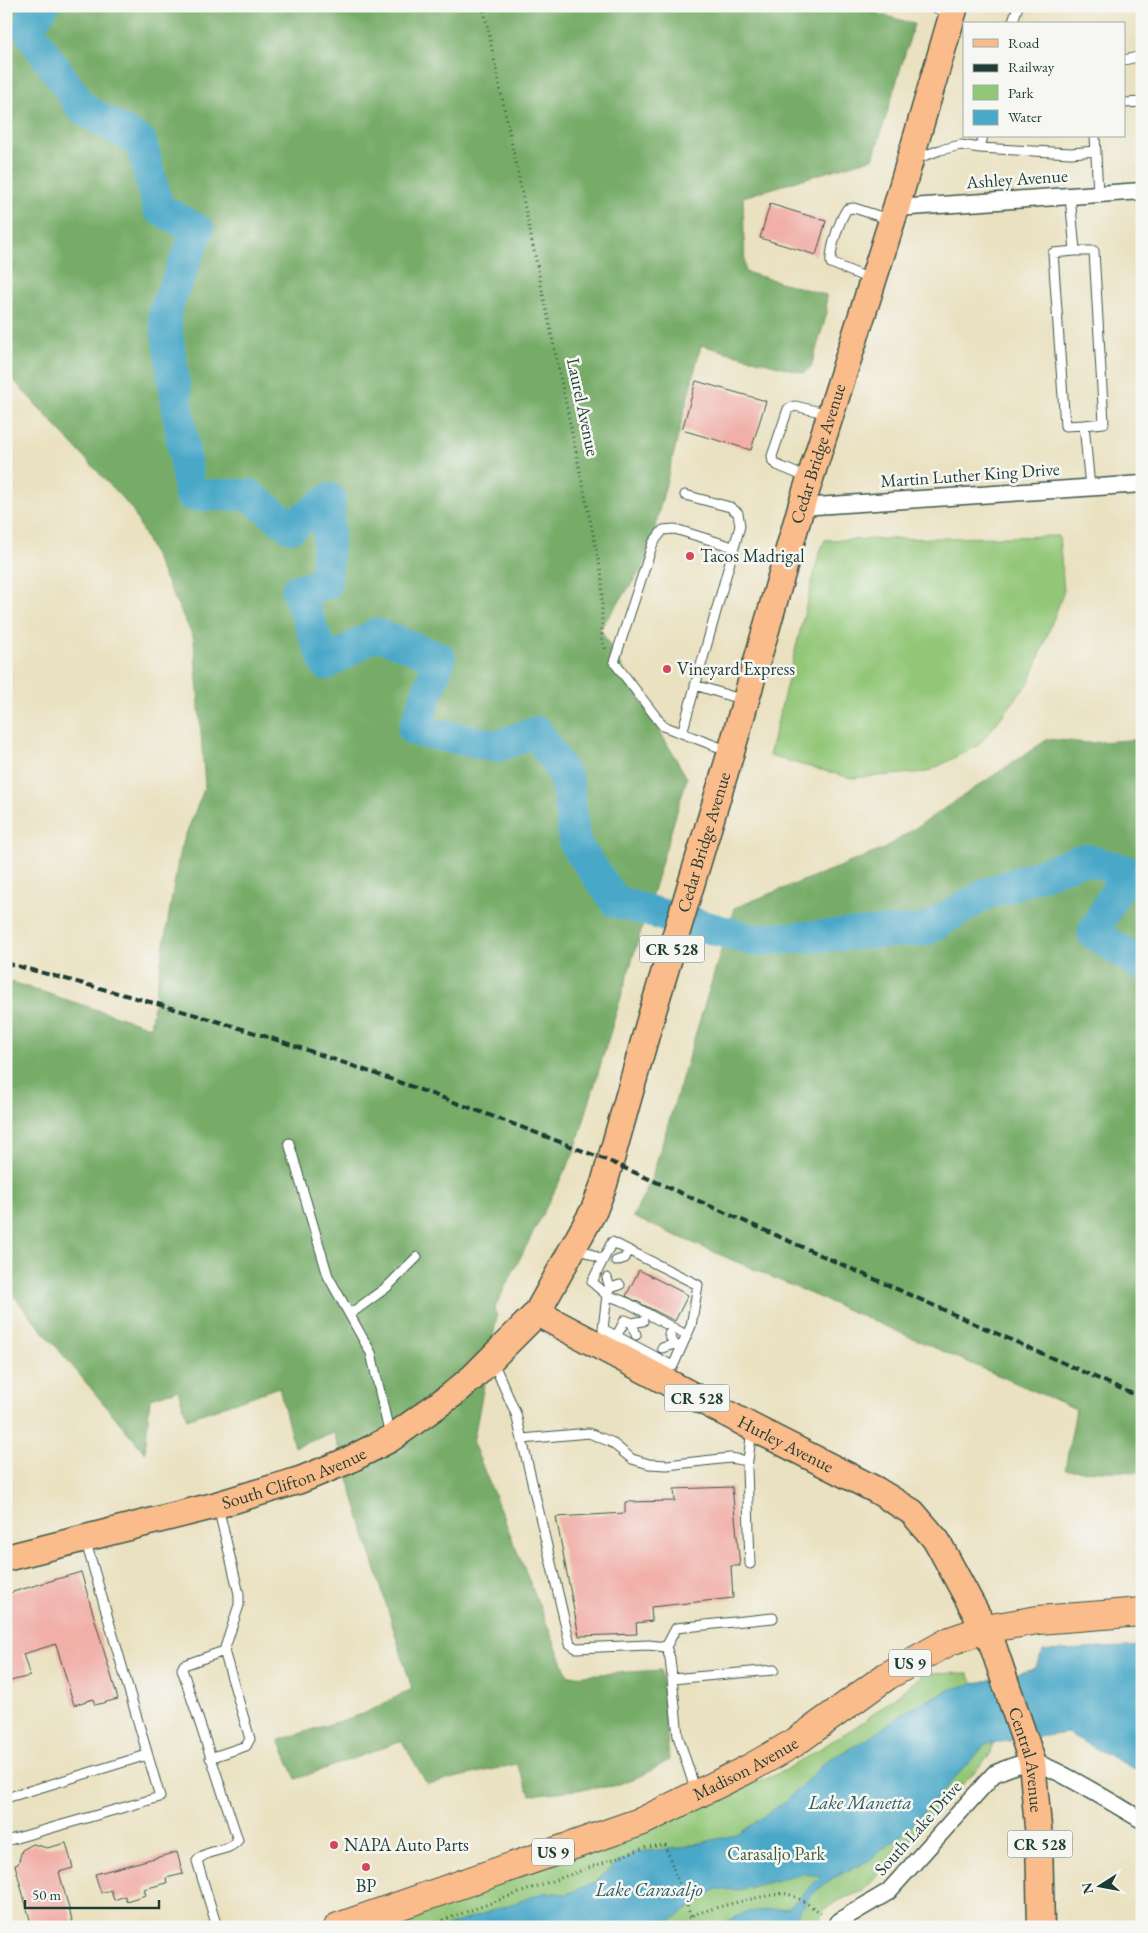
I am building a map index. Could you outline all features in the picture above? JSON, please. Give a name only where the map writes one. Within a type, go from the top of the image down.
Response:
[{"type":"highway","name":"Madison Avenue","points":[[338,1927],[643,1820],[697,1795],[794,1743],[887,1676],[950,1642],[1038,1620],[1142,1612]]},
{"type":"main road","name":"Cedar Bridge Avenue","points":[[574,1246],[594,1210],[611,1162],[810,479],[910,161],[946,9]]},
{"type":"main road","name":"CR 528","points":[[537,1313],[574,1246]]},
{"type":"main road","name":"Hurley Avenue","points":[[537,1313],[605,1336],[670,1374],[752,1427],[876,1490],[912,1512],[937,1541],[987,1634]]},
{"type":"main road","name":"South Clifton Avenue","points":[[6,1558],[217,1505],[300,1480],[346,1461],[390,1439],[453,1394],[537,1313]]},
{"type":"main road","name":"Central Avenue","points":[[987,1634],[1031,1758],[1039,1838],[1041,1927]]},
{"type":"street","name":"Ashley Avenue","points":[[894,214],[1070,196],[1142,191]]},
{"type":"street","name":"Martin Luther King Drive","points":[[802,507],[1142,484]]},
{"type":"street","points":[[1031,1758],[1142,1820]]},
{"type":"street","name":"South Lake Drive","points":[[837,1925],[888,1892],[994,1774],[1031,1758]]},
{"type":"lane","points":[[1013,22],[1018,6]]},
{"type":"lane","points":[[1126,60],[1142,56]]},
{"type":"lane","points":[[1126,103],[1142,102]]},
{"type":"lane","points":[[980,148],[982,138]]},
{"type":"lane","points":[[1095,138],[1098,194]]},
{"type":"lane","points":[[910,161],[940,150],[961,145],[980,148],[1070,153],[1096,151]]},
{"type":"lane","points":[[1070,196],[1074,251]]},
{"type":"lane","points":[[872,280],[831,263],[831,256],[843,216],[847,209],[854,208],[894,214]]},
{"type":"lane","points":[[1094,251],[1104,423],[1084,425],[1064,426],[1053,253],[1094,251]]},
{"type":"lane","points":[[810,479],[777,465],[773,462],[772,456],[788,409],[791,406],[830,414]]},
{"type":"lane","points":[[1084,425],[1090,487]]},
{"type":"lane","points":[[682,733],[740,526],[738,513],[730,507],[685,495]]},
{"type":"lane","points":[[732,752],[663,726],[614,662],[653,542],[663,530],[676,529],[734,547]]},
{"type":"lane","points":[[695,685],[746,702]]},
{"type":"lane","points":[[289,1143],[328,1276],[370,1353],[390,1439]]},
{"type":"lane","points":[[670,1374],[677,1346],[686,1335],[691,1326],[698,1285],[627,1254],[612,1242],[592,1282],[686,1335]]},
{"type":"lane","points":[[574,1246],[603,1260]]},
{"type":"lane","points":[[616,1261],[627,1254]]},
{"type":"lane","points":[[627,1254],[629,1267]]},
{"type":"lane","points":[[350,1314],[387,1287],[417,1257]]},
{"type":"lane","points":[[605,1336],[607,1278]]},
{"type":"lane","points":[[608,1291],[620,1285]]},
{"type":"lane","points":[[605,1336],[625,1320],[632,1323],[643,1321]]},
{"type":"lane","points":[[632,1323],[636,1335]]},
{"type":"lane","points":[[669,1334],[677,1346]]},
{"type":"lane","points":[[662,1348],[677,1346]]},
{"type":"lane","points":[[491,1359],[516,1414],[570,1644],[576,1648],[666,1646]]},
{"type":"lane","points":[[750,1564],[748,1461],[752,1427]]},
{"type":"lane","points":[[522,1440],[589,1433],[611,1442],[632,1459],[649,1464],[667,1465],[730,1458],[748,1461]]},
{"type":"lane","points":[[210,1758],[246,1746],[250,1739],[224,1651],[239,1606],[239,1594],[217,1505]]},
{"type":"lane","points":[[6,1841],[160,1797],[85,1539]]},
{"type":"lane","points":[[697,1795],[678,1736],[670,1658],[666,1646],[676,1628],[773,1618]]},
{"type":"lane","points":[[217,1927],[196,1861],[201,1855],[234,1846],[238,1840],[182,1669],[184,1665],[224,1651]]},
{"type":"lane","points":[[672,1679],[774,1670]]},
{"type":"lane","points":[[6,1798],[148,1755]]},
{"type":"path","name":"Laurel Avenue","points":[[484,6],[602,577],[602,642],[614,662]]},
{"type":"path","points":[[424,1927],[647,1846],[665,1845],[690,1916]]},
{"type":"path","points":[[684,1927],[690,1916],[753,1898],[775,1894],[786,1894],[797,1898],[837,1925]]},
{"type":"green space","points":[[6,6],[853,6],[914,24],[873,159],[743,197],[745,272],[826,295],[827,313],[811,367],[804,373],[701,345],[646,563],[600,629],[687,778],[574,1153],[494,1309],[497,1316],[473,1443],[568,1676],[661,1670],[669,1760],[643,1775],[614,1786],[530,1795],[517,1764],[427,1784],[402,1741],[296,1779],[279,1740],[363,1714],[412,1689],[334,1433],[294,1447],[279,1387],[187,1419],[178,1390],[150,1398],[145,1453],[12,1294],[6,1274],[6,980],[150,1027],[180,849],[205,787],[194,639],[132,509],[6,372]]},
{"type":"green space","points":[[1059,536],[1064,591],[1030,681],[979,745],[927,772],[851,778],[769,756],[819,554],[825,540]]},
{"type":"green space","points":[[1048,739],[1087,743],[1142,739],[1142,1476],[1140,1472],[1065,1470],[1076,1409],[633,1217],[651,1180],[734,908],[884,849]]},
{"type":"green space","name":"Carasaljo Park","points":[[968,1673],[994,1733],[991,1754],[863,1891],[837,1901],[823,1911],[817,1927],[375,1927],[682,1815],[784,1771],[863,1722],[924,1674]]},
{"type":"water","name":"Lake Manetta","points":[[1142,1646],[1142,1773],[1067,1733],[986,1744],[905,1832],[868,1861],[833,1878],[811,1895],[797,1915],[804,1921],[804,1927],[715,1927],[746,1912],[789,1908],[821,1876],[803,1874],[738,1890],[716,1889],[674,1919],[658,1927],[444,1927],[546,1892],[566,1894],[596,1882],[614,1865],[637,1852],[678,1848],[739,1834],[788,1799],[826,1761],[871,1737],[909,1709],[951,1689],[1035,1669],[1043,1651]]},
{"type":"building","points":[[770,204],[826,221],[816,255],[760,238]]},
{"type":"building","points":[[696,381],[766,401],[751,450],[682,430]]},
{"type":"building","points":[[639,1270],[688,1295],[675,1321],[626,1296]]},
{"type":"building","points":[[732,1487],[740,1566],[731,1566],[733,1598],[651,1607],[652,1621],[636,1623],[637,1634],[579,1636],[556,1517],[625,1513],[625,1502],[675,1501],[674,1489]]},
{"type":"building","points":[[81,1572],[118,1699],[95,1705],[93,1699],[74,1705],[56,1644],[23,1654],[30,1676],[6,1682],[6,1594]]},
{"type":"building","points":[[66,1843],[73,1868],[59,1872],[74,1927],[32,1927],[15,1865],[18,1864],[22,1850],[33,1844],[47,1848]]},
{"type":"building","points":[[177,1852],[183,1874],[166,1878],[167,1883],[144,1889],[146,1895],[126,1901],[125,1896],[114,1900],[111,1890],[101,1893],[95,1874]]},
{"type":"waterway","points":[[43,6],[27,28],[83,109],[141,142],[158,208],[198,230],[164,312],[190,495],[249,495],[291,527],[330,499],[326,584],[297,590],[326,664],[376,634],[440,658],[414,730],[497,746],[537,732],[567,780],[575,844],[616,902],[753,940],[925,930],[986,894],[1084,859],[1127,871],[1093,933],[1142,965]]},
{"type":"railway","points":[[6,963],[249,1031],[365,1070],[530,1130],[611,1162],[1142,1398]]},
{"type":"place","name":"Tacos Madrigal","points":[[690,556]]},
{"type":"place","name":"Vineyard Express","points":[[667,669]]},
{"type":"place","name":"NAPA Auto Parts","points":[[334,1845]]},
{"type":"place","name":"BP","points":[[366,1867]]},
{"type":"water label","name":"Lake Carasaljo","points":[[649,1889]]}]
